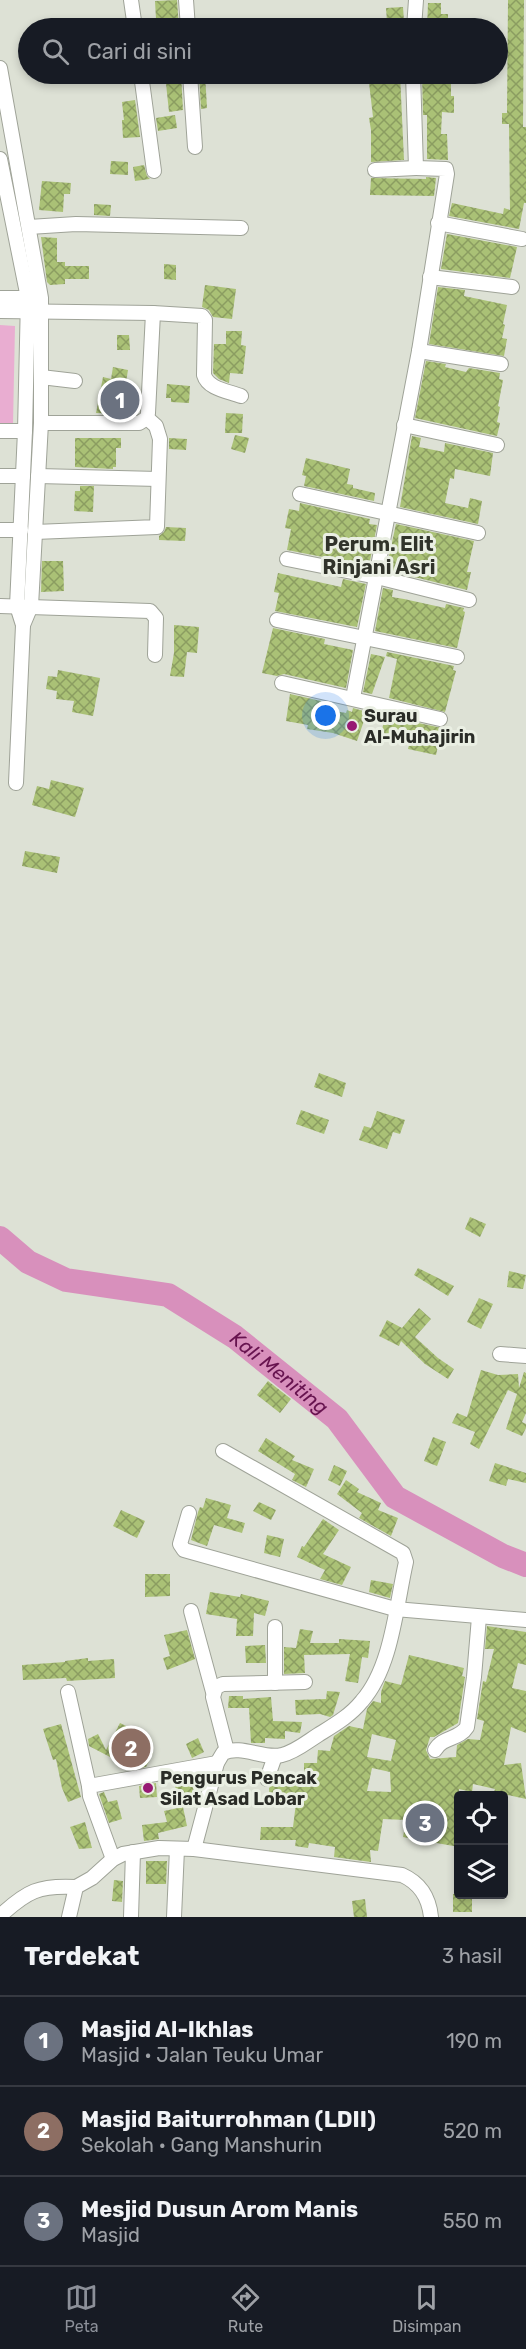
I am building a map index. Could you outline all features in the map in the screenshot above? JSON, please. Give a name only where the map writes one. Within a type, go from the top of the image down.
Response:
[{"type":"street","points":[[131,0],[134,18]]},
{"type":"street","points":[[186,0],[187,18]]},
{"type":"street","points":[[415,18],[416,0]]},
{"type":"street","points":[[0,69],[29,227],[41,377],[38,476],[17,606],[23,625],[16,783]]},
{"type":"street","points":[[142,84],[154,171]]},
{"type":"street","points":[[191,84],[195,147]]},
{"type":"street","points":[[413,84],[416,168]]},
{"type":"street","points":[[0,159],[3,187],[35,305],[23,476],[31,606],[23,625]]},
{"type":"street","points":[[353,698],[419,351],[446,169],[375,170]]},
{"type":"street","points":[[438,223],[522,239]]},
{"type":"street","points":[[29,227],[76,224],[242,228]]},
{"type":"street","points":[[430,277],[512,287]]},
{"type":"street","points":[[0,298],[35,305],[202,316],[205,320],[204,375],[206,381],[210,385],[241,396]]},
{"type":"street","points":[[0,311],[35,305]]},
{"type":"street","points":[[0,530],[154,529],[159,523],[159,432],[147,418],[153,313]]},
{"type":"street","points":[[419,351],[501,364]]},
{"type":"street","points":[[41,377],[75,381]]},
{"type":"street","points":[[41,423],[139,423],[147,418]]},
{"type":"street","points":[[404,425],[496,445]]},
{"type":"street","points":[[0,431],[26,431]]},
{"type":"street","points":[[0,476],[23,476]]},
{"type":"street","points":[[38,476],[158,479]]},
{"type":"street","points":[[300,494],[478,533]]},
{"type":"street","points":[[287,559],[377,577],[469,600]]},
{"type":"street","points":[[0,606],[150,611],[156,618],[155,655]]},
{"type":"street","points":[[277,620],[365,636],[457,657]]},
{"type":"street","points":[[282,683],[440,719]]},
{"type":"street","points":[[500,1354],[526,1356]]},
{"type":"street","points":[[194,1849],[217,1762],[222,1754],[227,1751],[275,1756],[291,1752],[335,1725],[363,1701],[381,1670],[389,1644],[406,1562],[403,1553],[223,1451]]},
{"type":"street","points":[[189,1513],[180,1544],[184,1550],[395,1609],[526,1620]]},
{"type":"street","points":[[191,1611],[227,1751]]},
{"type":"street","points":[[435,1750],[439,1742],[464,1733],[467,1727],[479,1617]]},
{"type":"street","points":[[275,1627],[275,1683]]},
{"type":"street","points":[[213,1692],[223,1684],[305,1682]]},
{"type":"street","points":[[68,1692],[90,1796],[113,1859]]},
{"type":"street","points":[[267,1779],[275,1756]]},
{"type":"street","points":[[89,1786],[217,1762]]},
{"type":"street","points":[[0,1916],[22,1896],[38,1889],[56,1886],[76,1887],[92,1878],[113,1859],[133,1852],[159,1848],[194,1849],[402,1875],[420,1886],[427,1897],[431,1917]]},
{"type":"street","points":[[174,1917],[177,1849]]},
{"type":"street","points":[[131,1917],[133,1852]]},
{"type":"street","points":[[69,1917],[76,1887]]},
{"type":"shaded area","points":[[0,325],[15,326],[13,424],[0,424]]},
{"type":"building","points":[[177,0],[178,18],[156,18],[155,1]]},
{"type":"building","points":[[508,0],[524,0],[523,127],[526,127],[526,203],[524,203],[519,229],[449,216],[452,203],[503,214],[504,208],[510,210],[509,124],[502,124],[502,113],[507,113]]},
{"type":"building","points":[[428,3],[441,3],[441,14],[448,14],[448,18],[427,18]]},
{"type":"building","points":[[403,7],[404,18],[387,18],[386,8]]},
{"type":"building","points":[[166,84],[182,84],[183,110],[169,112]]},
{"type":"building","points":[[200,84],[206,84],[207,108],[201,109]]},
{"type":"building","points":[[369,84],[400,84],[404,160],[371,162],[369,118],[373,117]]},
{"type":"building","points":[[422,84],[451,84],[454,113],[442,112],[441,134],[447,134],[448,160],[427,159],[427,115],[423,115]]},
{"type":"building","points":[[135,100],[140,137],[123,138],[122,102]]},
{"type":"building","points":[[175,115],[177,128],[158,131],[156,118]]},
{"type":"building","points":[[111,161],[128,162],[128,175],[110,174]]},
{"type":"building","points":[[144,165],[150,179],[135,181],[133,167]]},
{"type":"building","points":[[426,177],[436,178],[434,196],[370,195],[371,178],[426,179]]},
{"type":"building","points":[[42,181],[71,183],[70,194],[64,194],[63,212],[39,210]]},
{"type":"building","points":[[94,204],[111,205],[110,216],[94,215]]},
{"type":"building","points":[[447,234],[517,247],[510,278],[441,269]]},
{"type":"building","points":[[41,237],[57,238],[57,262],[65,262],[65,266],[89,266],[89,279],[65,279],[65,284],[50,285],[47,282]]},
{"type":"building","points":[[164,264],[176,265],[176,280],[164,279]]},
{"type":"building","points":[[205,285],[236,289],[232,319],[213,317],[209,310],[202,307]]},
{"type":"building","points":[[438,287],[465,290],[464,296],[507,305],[502,338],[507,339],[504,356],[429,344]]},
{"type":"building","points":[[226,331],[242,331],[241,345],[246,346],[243,374],[230,373],[229,383],[219,379],[213,373],[214,344],[226,344]]},
{"type":"building","points":[[117,335],[129,335],[130,350],[117,350]]},
{"type":"building","points":[[426,361],[446,364],[445,367],[466,372],[469,368],[500,373],[499,379],[503,380],[498,406],[500,407],[497,422],[500,423],[497,436],[415,418]]},
{"type":"building","points":[[113,367],[128,370],[126,382],[134,383],[127,414],[96,413],[103,377],[111,379]]},
{"type":"building","points":[[167,384],[190,386],[189,403],[171,402],[171,398],[166,398]]},
{"type":"building","points":[[226,413],[243,414],[242,433],[225,433]]},
{"type":"building","points":[[235,435],[249,438],[245,453],[231,449]]},
{"type":"building","points":[[412,436],[421,438],[419,447],[444,452],[445,443],[493,453],[490,476],[455,469],[454,479],[450,478],[445,503],[468,508],[470,498],[482,501],[478,524],[400,507]]},
{"type":"building","points":[[75,438],[121,438],[121,448],[116,448],[116,467],[113,469],[75,467]]},
{"type":"building","points":[[169,438],[187,439],[186,450],[169,449]]},
{"type":"building","points":[[306,458],[350,469],[347,484],[353,485],[353,488],[375,493],[374,501],[304,486],[306,476],[302,475]]},
{"type":"building","points":[[80,486],[94,486],[93,512],[74,511],[75,491],[80,491]]},
{"type":"building","points":[[300,503],[370,519],[369,524],[377,525],[369,566],[287,550],[291,529],[285,528],[289,509],[299,511]]},
{"type":"building","points":[[396,524],[474,541],[467,572],[471,572],[467,590],[386,570]]},
{"type":"building","points":[[166,527],[186,528],[185,541],[159,540],[159,536]]},
{"type":"building","points":[[42,561],[63,561],[64,591],[41,592]]},
{"type":"building","points":[[278,573],[341,587],[343,579],[366,584],[357,627],[275,611],[279,593],[274,592]]},
{"type":"building","points":[[383,588],[393,590],[392,597],[445,608],[446,604],[464,608],[457,648],[375,631]]},
{"type":"building","points":[[174,625],[199,627],[197,653],[187,652],[184,677],[170,676],[174,653]]},
{"type":"building","points":[[273,628],[325,639],[324,644],[353,650],[346,688],[284,674],[277,676],[262,673]]},
{"type":"building","points":[[387,652],[454,666],[453,670],[456,671],[445,712],[389,698],[397,659],[386,656]]},
{"type":"building","points":[[371,654],[385,657],[372,694],[363,692]]},
{"type":"building","points":[[58,670],[100,678],[93,716],[72,712],[74,701],[56,699],[57,691],[46,689],[48,676],[57,677]]},
{"type":"building","points":[[290,694],[321,701],[320,708],[346,713],[347,710],[352,712],[353,708],[367,712],[357,741],[333,733],[307,729],[308,725],[286,721]]},
{"type":"building","points":[[385,716],[442,728],[436,755],[408,749],[409,745],[380,739]]},
{"type":"building","points":[[51,780],[84,788],[75,817],[32,805],[37,786],[49,789]]},
{"type":"building","points":[[25,851],[60,857],[57,873],[22,866]]},
{"type":"building","points":[[319,1073],[346,1083],[342,1097],[314,1087]]},
{"type":"building","points":[[301,1110],[329,1120],[324,1134],[296,1124]]},
{"type":"building","points":[[377,1111],[405,1120],[400,1134],[393,1132],[387,1149],[359,1140],[364,1126],[371,1128]]},
{"type":"building","points":[[470,1217],[486,1224],[480,1237],[465,1229]]},
{"type":"building","points":[[418,1268],[454,1286],[448,1296],[414,1275]]},
{"type":"building","points":[[509,1271],[526,1275],[523,1289],[507,1287]]},
{"type":"building","points":[[479,1298],[493,1304],[481,1329],[467,1322]]},
{"type":"building","points":[[419,1308],[431,1319],[415,1337],[454,1369],[448,1379],[425,1364],[401,1341],[399,1346],[379,1336],[387,1320],[402,1328]]},
{"type":"building","points":[[481,1370],[498,1375],[518,1374],[519,1388],[524,1372],[526,1373],[526,1413],[522,1422],[526,1424],[526,1428],[522,1436],[506,1429],[517,1394],[508,1390],[479,1449],[470,1444],[475,1432],[452,1423],[457,1413],[467,1417]]},
{"type":"building","points":[[268,1381],[291,1399],[280,1413],[257,1395]]},
{"type":"building","points":[[433,1437],[446,1442],[437,1466],[424,1461]]},
{"type":"building","points":[[266,1438],[295,1456],[292,1460],[314,1469],[306,1487],[292,1480],[295,1474],[258,1451]]},
{"type":"building","points":[[495,1463],[526,1473],[526,1483],[508,1479],[506,1486],[489,1481]]},
{"type":"building","points":[[334,1465],[347,1471],[340,1486],[328,1480]]},
{"type":"building","points":[[346,1480],[359,1489],[357,1492],[381,1503],[378,1510],[398,1518],[391,1536],[359,1518],[362,1513],[337,1494]]},
{"type":"building","points":[[206,1498],[231,1505],[227,1518],[245,1523],[242,1533],[214,1525],[207,1546],[191,1540],[198,1512],[200,1507],[203,1508]]},
{"type":"building","points":[[259,1502],[276,1510],[271,1520],[253,1511]]},
{"type":"building","points":[[121,1510],[145,1521],[137,1538],[113,1526]]},
{"type":"building","points":[[323,1519],[339,1530],[323,1554],[351,1567],[342,1585],[320,1579],[325,1570],[297,1557],[302,1546],[304,1547]]},
{"type":"building","points":[[267,1535],[284,1539],[280,1557],[264,1553]]},
{"type":"building","points":[[145,1574],[170,1574],[170,1596],[145,1597]]},
{"type":"building","points":[[371,1580],[393,1584],[390,1598],[369,1592]]},
{"type":"building","points":[[210,1592],[240,1597],[241,1594],[269,1601],[265,1616],[254,1613],[253,1636],[236,1636],[237,1619],[206,1614]]},
{"type":"building","points":[[487,1626],[526,1632],[526,1665],[518,1663],[512,1688],[526,1691],[526,1733],[511,1727],[504,1765],[521,1763],[526,1799],[508,1795],[508,1791],[494,1791],[495,1789],[473,1784],[472,1791],[459,1789],[459,1791],[454,1791],[454,1846],[403,1837],[406,1820],[383,1819],[378,1851],[370,1850],[371,1862],[334,1857],[335,1847],[309,1843],[308,1848],[295,1846],[296,1840],[260,1840],[261,1827],[293,1827],[296,1803],[270,1805],[269,1788],[278,1775],[285,1773],[304,1778],[304,1763],[317,1763],[318,1750],[330,1751],[334,1736],[349,1726],[363,1729],[367,1709],[373,1701],[381,1703],[381,1692],[385,1681],[401,1685],[409,1655],[464,1668],[462,1676],[465,1677],[458,1723],[430,1737],[426,1750],[430,1759],[456,1757],[457,1745],[468,1739],[480,1740],[484,1721],[477,1719],[483,1681],[486,1682],[494,1649],[485,1649]],"holes":[[[372,1734],[396,1740],[391,1761],[367,1757]],[[372,1768],[390,1772],[391,1792],[367,1791]]]},
{"type":"building","points":[[300,1629],[313,1631],[310,1643],[339,1643],[339,1639],[370,1641],[368,1658],[362,1657],[358,1683],[345,1681],[350,1654],[304,1655],[305,1673],[284,1674],[284,1647],[296,1648]]},
{"type":"building","points":[[187,1630],[195,1659],[167,1670],[163,1658],[170,1656],[164,1635]]},
{"type":"building","points":[[265,1645],[266,1663],[246,1663],[245,1646]]},
{"type":"building","points":[[88,1658],[88,1661],[114,1659],[115,1678],[67,1681],[66,1678],[23,1680],[22,1665]]},
{"type":"building","points":[[327,1691],[340,1692],[333,1715],[330,1717],[320,1714],[296,1715],[295,1700],[326,1699]]},
{"type":"building","points":[[229,1696],[243,1696],[243,1699],[271,1697],[273,1721],[302,1722],[300,1733],[285,1731],[285,1739],[265,1738],[265,1743],[251,1743],[249,1708],[228,1708]]},
{"type":"building","points":[[120,1723],[152,1739],[153,1753],[146,1767],[133,1769],[89,1746],[88,1739],[98,1734],[106,1750]]},
{"type":"building","points":[[61,1724],[81,1797],[68,1802],[62,1788],[56,1759],[53,1760],[43,1729]]},
{"type":"building","points":[[198,1738],[204,1752],[192,1758],[186,1744]]},
{"type":"building","points":[[189,1778],[196,1795],[181,1801],[174,1784]]},
{"type":"building","name":"Pengurus Pencak Silat Asad Lobar","points":[[156,1783],[157,1797],[140,1798],[139,1786]]},
{"type":"building","points":[[104,1792],[108,1802],[117,1800],[122,1819],[109,1823],[99,1794]]},
{"type":"building","points":[[183,1807],[187,1826],[158,1833],[159,1839],[144,1841],[142,1825],[167,1822],[164,1811]]},
{"type":"building","points":[[85,1822],[92,1848],[79,1849],[70,1827]]},
{"type":"building","points":[[146,1861],[167,1861],[166,1884],[146,1884]]},
{"type":"building","points":[[114,1880],[123,1881],[122,1902],[112,1901]]},
{"type":"building","points":[[453,1894],[454,1899],[472,1899],[472,1912],[453,1912]]},
{"type":"building","points":[[365,1899],[367,1917],[354,1917],[352,1901]]},
{"type":"waterway","name":"Kali Meniting","points":[[0,1238],[28,1262],[66,1280],[168,1295],[235,1337],[337,1419],[395,1497],[503,1556],[526,1565]]},
{"type":"place","name":"Masjid Al-Ikhlas","points":[[120,400]]},
{"type":"place","name":"Surau Al-Muhajirin","points":[[352,726]]},
{"type":"place","name":"Masjid Baiturrohman (LDII)","points":[[131,1748]]},
{"type":"place","name":"Pengurus Pencak Silat Asad Lobar","points":[[148,1788]]},
{"type":"place","name":"Mesjid Dusun Arom Manis","points":[[425,1823]]},
{"type":"district","name":"Perum. Elit Rinjani Asri","points":[[379,556]]}]
